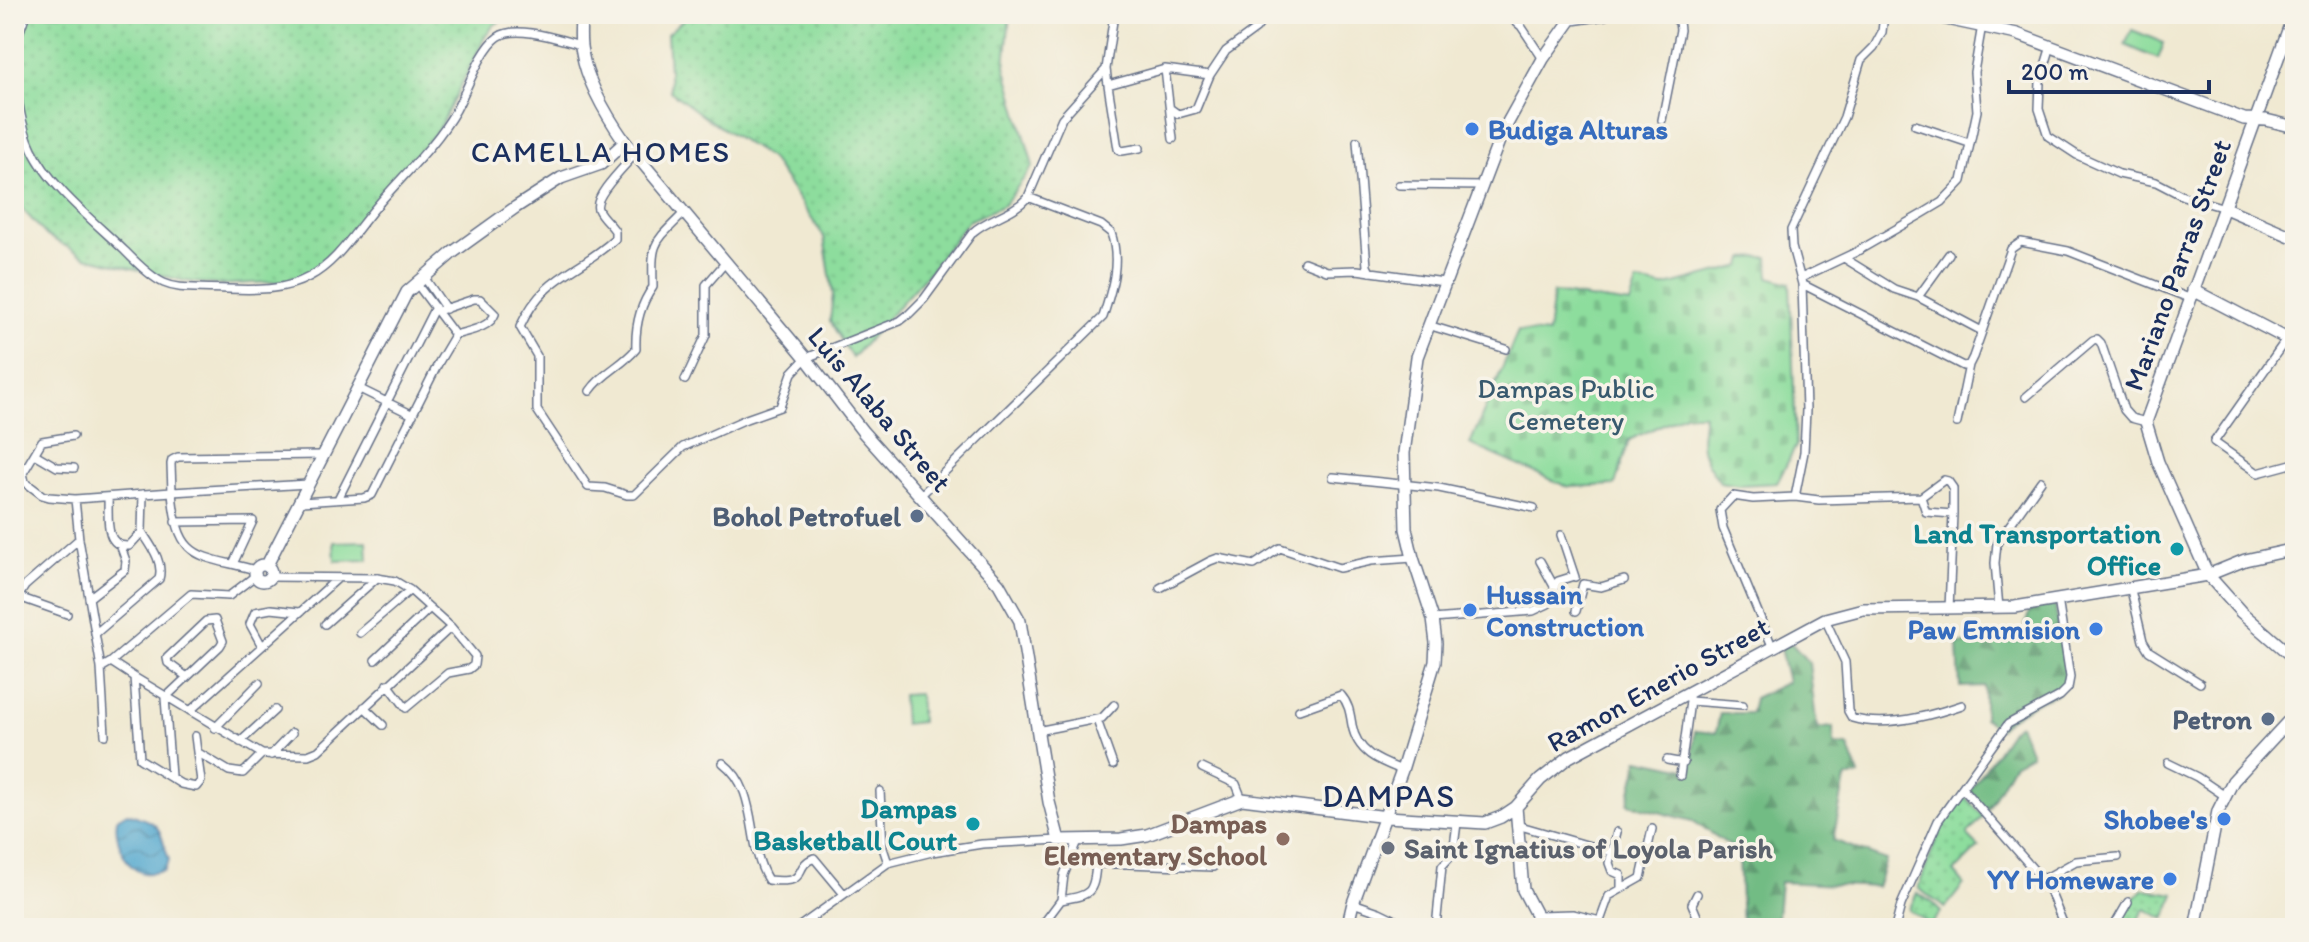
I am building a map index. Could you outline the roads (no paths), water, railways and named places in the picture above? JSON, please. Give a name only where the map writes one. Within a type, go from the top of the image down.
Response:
[{"type":"street","points":[[14,47],[26,14]]},
{"type":"street","name":"Luis Alaba Street","points":[[581,14],[581,45],[590,76],[625,142],[806,358],[863,432],[999,584],[1020,621],[1049,802],[1059,840]]},
{"type":"street","points":[[1114,14],[1106,69],[1118,149],[1140,148]]},
{"type":"street","points":[[1171,109],[1178,114],[1196,109],[1210,75],[1226,51],[1256,29],[1267,14]]},
{"type":"street","points":[[1506,14],[1521,26],[1543,59]]},
{"type":"street","points":[[1347,928],[1353,903],[1387,817],[1435,662],[1433,619],[1406,529],[1406,424],[1417,357],[1502,133],[1543,59],[1574,16],[1605,14]]},
{"type":"street","points":[[1662,120],[1680,30],[1679,22],[1669,14]]},
{"type":"street","points":[[1795,497],[1804,452],[1806,410],[1801,281],[1791,230],[1844,117],[1861,60],[1879,40],[1884,14]]},
{"type":"street","points":[[1923,14],[1982,25],[2051,46],[2244,119],[2295,127]]},
{"type":"street","name":"Mariano Parras Street","points":[[2294,14],[2146,422],[2158,462],[2208,575],[2241,612],[2295,659]]},
{"type":"street","points":[[1801,281],[1922,214],[1951,194],[1965,175],[1977,111],[1974,72],[1982,25]]},
{"type":"street","points":[[14,66],[24,127],[35,156],[66,192],[156,281],[172,287],[258,290],[289,285],[311,276],[337,254],[437,138],[455,113],[488,48],[500,36],[517,32],[581,45]]},
{"type":"street","points":[[2051,46],[2040,82],[2039,109],[2048,136],[2077,155],[2119,174],[2156,182],[2183,196],[2225,208],[2295,238]]},
{"type":"street","points":[[635,154],[597,203],[600,213],[615,231],[615,239],[537,295],[520,327],[537,356],[537,410],[588,487],[634,495],[683,447],[746,419],[776,410],[785,398],[792,373],[806,358],[900,321],[924,299],[973,232],[990,220],[1010,213],[1028,197],[1062,118],[1106,69]]},
{"type":"street","points":[[1108,85],[1165,69],[1210,75]]},
{"type":"street","points":[[1165,69],[1173,139]]},
{"type":"street","points":[[1915,125],[1969,143]]},
{"type":"street","points":[[1357,141],[1370,272]]},
{"type":"street","points":[[101,668],[191,594],[229,596],[259,570],[301,502],[399,304],[420,280],[452,253],[547,186],[561,178],[592,169],[625,142]]},
{"type":"street","points":[[1399,185],[1482,186]]},
{"type":"street","points":[[921,495],[1103,317],[1116,262],[1111,233],[1101,225],[1028,197]]},
{"type":"street","points":[[590,391],[598,379],[620,365],[636,349],[634,334],[642,301],[653,287],[651,272],[656,241],[684,213]]},
{"type":"street","points":[[1957,423],[1980,330],[2011,249],[2021,242],[2068,251],[2191,294],[2291,341]]},
{"type":"street","points":[[1918,297],[1949,254]]},
{"type":"street","points":[[1844,258],[1894,289],[1918,297],[1980,330]]},
{"type":"street","points":[[685,380],[706,335],[706,285],[726,262]]},
{"type":"street","points":[[1304,262],[1327,271],[1370,272],[1444,282]]},
{"type":"street","points":[[420,280],[455,335]]},
{"type":"street","points":[[1801,281],[1963,366],[1969,365]]},
{"type":"street","points":[[301,502],[364,498],[372,495],[455,335],[494,319],[495,314],[480,299],[440,309],[387,401],[338,499]]},
{"type":"street","points":[[1428,325],[1506,349]]},
{"type":"street","points":[[2295,327],[2291,341],[2214,442],[2258,473],[2295,463]]},
{"type":"street","points":[[2026,397],[2097,339],[2124,410],[2131,418],[2146,422]]},
{"type":"street","points":[[358,388],[413,415]]},
{"type":"street","points":[[73,436],[42,441],[23,473],[25,482],[42,495],[75,499],[308,484]]},
{"type":"street","points":[[35,454],[57,467],[74,468]]},
{"type":"street","points":[[323,455],[178,457],[171,464],[175,522],[183,542],[195,555],[272,571],[270,577],[377,578],[395,581],[410,590],[451,627],[475,656],[474,665],[469,669],[448,673],[406,708],[388,684]]},
{"type":"street","points":[[1333,477],[1404,483],[1534,508]]},
{"type":"street","points":[[1772,646],[1723,528],[1720,510],[1733,496],[1819,500],[1921,497],[1944,480],[1948,481],[1953,488],[1949,610]]},
{"type":"street","points":[[1999,608],[1995,563],[1997,543],[2041,481]]},
{"type":"street","points":[[95,634],[161,574],[156,556],[142,532],[143,494]]},
{"type":"street","points":[[108,497],[110,536],[114,543],[121,547],[129,546],[142,532]]},
{"type":"street","points":[[1921,497],[1926,512],[1953,514]]},
{"type":"street","points":[[75,499],[101,668],[105,735]]},
{"type":"street","points":[[175,522],[253,521],[233,564]]},
{"type":"street","points":[[1561,535],[1574,576],[1583,584],[1601,587],[1624,580]]},
{"type":"street","points":[[67,614],[16,596],[79,539]]},
{"type":"street","points":[[89,598],[125,570],[126,561],[121,547]]},
{"type":"street","points":[[1160,588],[1218,558],[1254,565],[1280,548],[1339,568],[1371,561],[1413,558]]},
{"type":"street","name":"Ramon Enerio Street","points":[[1059,840],[1121,839],[1147,835],[1242,799],[1387,817],[1485,823],[1516,807],[1540,780],[1569,757],[1689,698],[1772,646],[1825,619],[1863,609],[1999,608],[2131,590],[2208,575],[2245,560],[2295,549]]},
{"type":"street","points":[[1540,561],[1555,588]]},
{"type":"street","points":[[1433,619],[1533,611],[1548,604],[1558,581],[1574,576]]},
{"type":"street","points":[[190,711],[338,578]]},
{"type":"street","points":[[325,624],[377,578]]},
{"type":"street","points":[[1576,611],[1583,584]]},
{"type":"street","points":[[360,633],[410,590]]},
{"type":"street","points":[[2131,590],[2143,641],[2149,651],[2200,683]]},
{"type":"street","points":[[1895,928],[1901,905],[1938,821],[2008,724],[2060,696],[2068,688],[2070,677],[2058,599]]},
{"type":"street","points":[[375,660],[430,608]]},
{"type":"street","points":[[262,646],[250,624],[255,612],[271,609],[299,612]]},
{"type":"street","points":[[1825,619],[1845,662],[1848,711],[1852,718],[1873,721],[1895,719],[1935,714],[1962,705]]},
{"type":"street","points":[[165,698],[187,677],[223,641],[215,620],[206,621],[167,658],[168,663],[187,677]]},
{"type":"street","points":[[111,662],[215,728],[266,754],[314,754],[451,627]]},
{"type":"street","points":[[134,677],[140,759],[181,784],[196,787],[201,781],[195,736]]},
{"type":"street","points":[[215,728],[259,683]]},
{"type":"street","points":[[1299,710],[1341,695],[1347,702],[1355,738],[1368,755],[1402,770]]},
{"type":"street","points":[[165,698],[171,776]]},
{"type":"street","points":[[1680,776],[1684,763],[1689,698],[1743,705]]},
{"type":"street","points":[[1037,731],[1097,720],[1105,717],[1114,705]]},
{"type":"street","points":[[364,707],[383,725]]},
{"type":"street","points":[[240,742],[275,710]]},
{"type":"street","points":[[2195,928],[2218,811],[2225,796],[2233,781],[2295,714]]},
{"type":"street","points":[[1097,720],[1113,765]]},
{"type":"street","points":[[197,752],[236,774],[243,773],[292,733]]},
{"type":"street","points":[[1667,760],[1684,763]]},
{"type":"street","points":[[723,763],[742,785],[751,813],[754,840],[768,880],[795,880],[807,862],[814,858],[844,894]]},
{"type":"street","points":[[2168,763],[2197,777],[2225,796]]},
{"type":"street","points":[[1202,768],[1236,784],[1242,799]]},
{"type":"street","points":[[1963,789],[2042,880],[2065,928]]},
{"type":"street","points":[[880,791],[883,848],[888,863]]},
{"type":"street","points":[[1516,807],[1523,890],[1543,928]]},
{"type":"street","points":[[1436,928],[1442,866],[1453,854],[1457,823]]},
{"type":"street","points":[[1517,825],[1611,852]]},
{"type":"street","points":[[1537,915],[1573,914],[1600,921],[1609,896],[1641,878],[1652,829]]},
{"type":"street","points":[[1617,832],[1610,868],[1620,874],[1621,887]]},
{"type":"street","points":[[797,928],[888,863],[982,844],[1059,840]]},
{"type":"street","points":[[1040,928],[1061,900],[1064,875],[1078,841]]},
{"type":"street","points":[[2042,880],[2076,861],[2118,857]]},
{"type":"street","points":[[1069,862],[1213,867]]},
{"type":"street","points":[[1061,900],[1091,891],[1095,884],[1096,864]]},
{"type":"street","points":[[1697,894],[1692,904],[1702,928]]},
{"type":"street","points":[[2113,928],[2128,902]]},
{"type":"street","points":[[1353,903],[1412,928]]},
{"type":"street","points":[[1682,903],[1692,904]]},
{"type":"water","points":[[127,813],[147,820],[157,828],[169,860],[164,871],[144,873],[126,859],[116,826],[117,819]]},
{"type":"place","name":"Budiga Alturas","points":[[1472,129]]},
{"type":"place","name":"Bohol Petrofuel","points":[[917,516]]},
{"type":"place","name":"Land Transportation Office","points":[[2177,549]]},
{"type":"place","name":"Hussain Construction","points":[[1470,610]]},
{"type":"place","name":"Paw Emmision","points":[[2096,629]]},
{"type":"place","name":"Petron","points":[[2268,719]]},
{"type":"place","name":"Shobee's","points":[[2224,819]]},
{"type":"place","name":"Dampas Basketball Court","points":[[973,824]]},
{"type":"place","name":"Dampas Elementary School","points":[[1283,839]]},
{"type":"place","name":"Saint Ignatius of Loyola Parish","points":[[1388,848]]},
{"type":"place","name":"YY Homeware","points":[[2170,879]]},
{"type":"district","name":"CAMELLA HOMES","points":[[601,151]]},
{"type":"district","name":"DAMPAS","points":[[1389,796]]},
{"type":"park label","name":"Dampas Public Cemetery","points":[[1566,404]]}]
